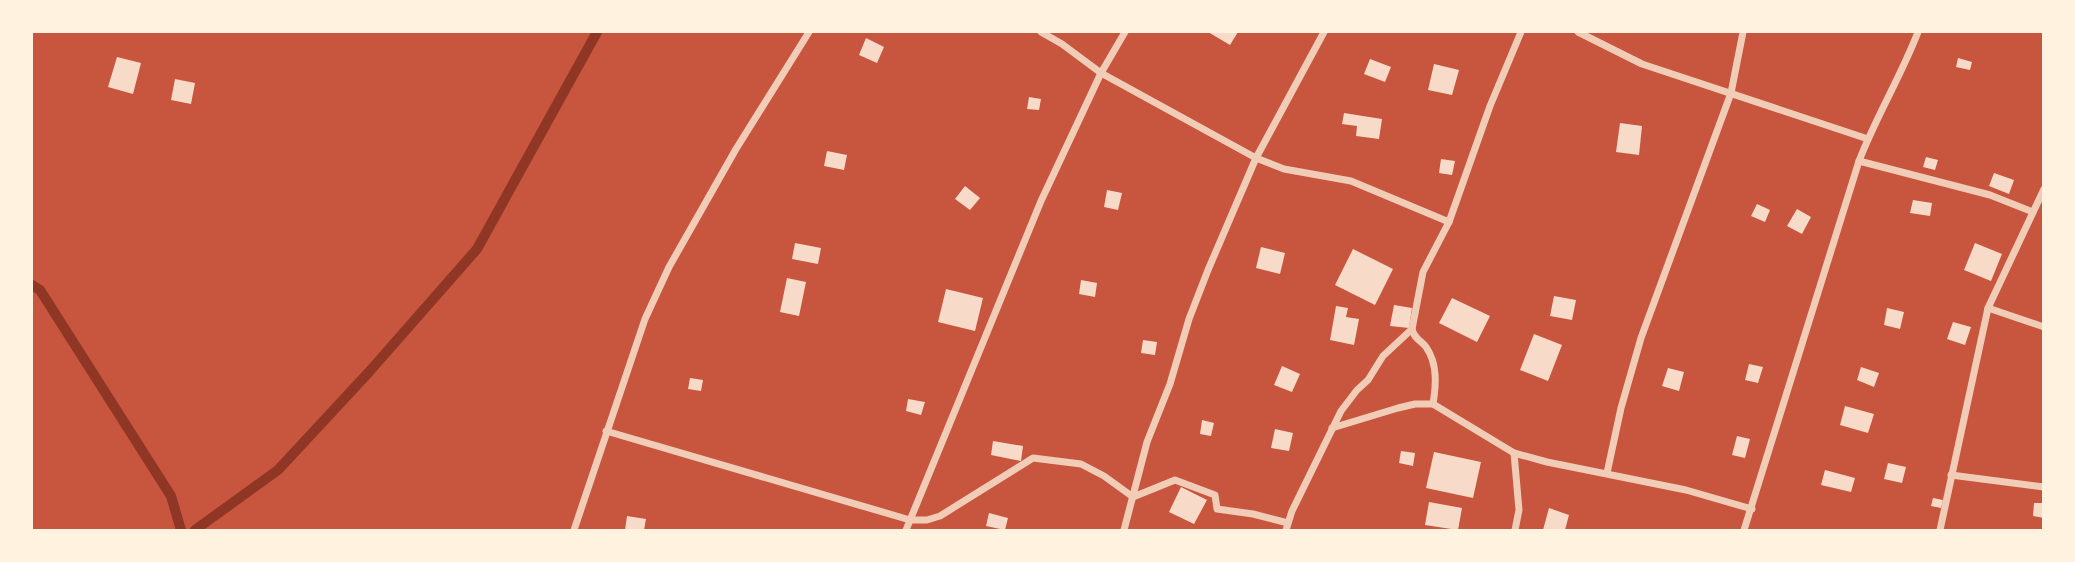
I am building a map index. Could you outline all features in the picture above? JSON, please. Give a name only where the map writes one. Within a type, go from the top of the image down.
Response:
[{"type":"street","points":[[574,530],[645,318],[669,267],[736,149],[809,32]]},
{"type":"street","points":[[1041,32],[1101,73],[1256,158],[1284,169],[1351,181],[1449,222]]},
{"type":"street","points":[[906,530],[1041,201],[1101,73],[1125,32]]},
{"type":"street","points":[[1124,530],[1147,442],[1170,384],[1189,319],[1233,208],[1256,158],[1324,32]]},
{"type":"street","points":[[1433,404],[1436,383],[1433,365],[1426,347],[1414,336],[1412,329],[1423,272],[1449,222],[1490,106],[1521,32]]},
{"type":"street","points":[[1578,32],[1642,64],[1868,139]]},
{"type":"street","points":[[1607,473],[1621,408],[1641,338],[1731,93],[1743,32]]},
{"type":"street","points":[[1744,530],[1859,161],[1918,32]]},
{"type":"street","points":[[1859,161],[1990,195],[2034,212]]},
{"type":"street","points":[[1940,530],[1989,308],[2043,189]]},
{"type":"street","points":[[1989,308],[2043,327]]},
{"type":"street","points":[[1133,497],[1175,480],[1215,495],[1217,509],[1253,514],[1287,527],[1292,510],[1332,428],[1349,401],[1368,380],[1383,356],[1412,329]]},
{"type":"street","points":[[1332,428],[1398,408],[1433,404],[1514,453],[1686,490],[1752,509]]},
{"type":"street","points":[[606,432],[910,520],[927,520],[940,516],[1032,458],[1081,464],[1104,476],[1133,497]]},
{"type":"street","points":[[1514,453],[1519,510],[1514,530]]},
{"type":"street","points":[[1951,475],[2043,486]]},
{"type":"building","points":[[1208,32],[1238,32],[1230,45]]},
{"type":"building","points":[[866,38],[884,47],[877,63],[859,55]]},
{"type":"building","points":[[117,57],[141,63],[133,94],[108,87]]},
{"type":"building","points":[[1958,58],[1972,62],[1970,70],[1956,67]]},
{"type":"building","points":[[1370,59],[1391,67],[1385,82],[1364,74]]},
{"type":"building","points":[[1434,64],[1459,70],[1452,95],[1428,90]]},
{"type":"building","points":[[175,79],[195,83],[191,104],[171,100]]},
{"type":"building","points":[[1029,97],[1041,99],[1039,110],[1027,109]]},
{"type":"building","points":[[1344,113],[1382,119],[1379,139],[1356,136],[1357,126],[1342,124]]},
{"type":"building","points":[[1620,123],[1642,126],[1639,155],[1616,152]]},
{"type":"building","points":[[827,151],[847,155],[844,170],[824,166]]},
{"type":"building","points":[[1926,157],[1938,160],[1935,170],[1923,167]]},
{"type":"building","points":[[1441,159],[1455,161],[1452,175],[1439,173]]},
{"type":"building","points":[[1994,173],[2014,180],[2009,194],[1989,186]]},
{"type":"building","points":[[965,186],[980,198],[970,210],[955,199]]},
{"type":"building","points":[[1107,190],[1122,193],[1118,210],[1104,207]]},
{"type":"building","points":[[1913,200],[1932,203],[1930,216],[1910,213]]},
{"type":"building","points":[[1757,204],[1770,210],[1765,222],[1751,216]]},
{"type":"building","points":[[1797,209],[1811,217],[1802,234],[1787,226]]},
{"type":"building","points":[[795,243],[821,248],[818,264],[792,259]]},
{"type":"building","points":[[1975,243],[2002,254],[1991,281],[1964,270]]},
{"type":"building","points":[[1261,247],[1285,253],[1280,274],[1256,268]]},
{"type":"building","points":[[1353,249],[1393,269],[1375,305],[1335,285]]},
{"type":"building","points":[[787,278],[806,282],[799,316],[780,312]]},
{"type":"building","points":[[1081,280],[1097,283],[1095,297],[1079,294]]},
{"type":"building","points":[[946,289],[983,298],[975,331],[938,322]]},
{"type":"building","points":[[1554,296],[1576,300],[1572,320],[1550,316]]},
{"type":"building","points":[[1452,298],[1490,316],[1477,342],[1439,323]]},
{"type":"building","points":[[1394,305],[1412,308],[1409,328],[1390,326]]},
{"type":"building","points":[[1336,306],[1348,308],[1346,317],[1359,319],[1354,345],[1330,340]]},
{"type":"building","points":[[1887,308],[1904,312],[1900,329],[1884,325]]},
{"type":"building","points":[[1953,322],[1971,327],[1965,345],[1947,339]]},
{"type":"building","points":[[1534,334],[1562,345],[1548,381],[1520,370]]},
{"type":"building","points":[[1143,340],[1157,342],[1155,355],[1141,353]]},
{"type":"building","points":[[1749,364],[1763,367],[1758,383],[1745,380]]},
{"type":"building","points":[[1282,366],[1300,374],[1292,392],[1274,385]]},
{"type":"building","points":[[1861,367],[1879,373],[1874,387],[1857,380]]},
{"type":"building","points":[[1668,368],[1684,372],[1679,391],[1662,386]]},
{"type":"building","points":[[690,378],[703,380],[701,391],[688,389]]},
{"type":"building","points":[[908,399],[925,402],[921,415],[906,411]]},
{"type":"building","points":[[1845,406],[1874,414],[1868,433],[1840,425]]},
{"type":"building","points":[[1202,420],[1214,423],[1211,436],[1200,434]]},
{"type":"building","points":[[1275,429],[1293,433],[1289,451],[1271,448]]},
{"type":"building","points":[[1737,436],[1750,439],[1745,458],[1732,455]]},
{"type":"building","points":[[993,441],[1023,446],[1021,461],[991,455]]},
{"type":"building","points":[[1401,451],[1415,453],[1413,466],[1399,463]]},
{"type":"building","points":[[1434,452],[1481,462],[1473,498],[1426,488]]},
{"type":"building","points":[[1888,463],[1906,467],[1902,483],[1884,479]]},
{"type":"building","points":[[1825,470],[1855,478],[1851,492],[1821,485]]},
{"type":"building","points":[[1181,487],[1207,500],[1194,524],[1169,512]]},
{"type":"building","points":[[1933,498],[1943,500],[1941,508],[1931,506]]},
{"type":"building","points":[[1429,502],[1462,508],[1458,530],[1425,525]]},
{"type":"building","points":[[2034,503],[2044,503],[2044,518],[2033,516]]},
{"type":"building","points":[[1549,508],[1569,515],[1565,530],[1543,530]]},
{"type":"building","points":[[989,513],[1008,518],[1005,530],[986,526]]},
{"type":"building","points":[[627,516],[646,519],[644,530],[625,530]]},
{"type":"waterway","points":[[195,530],[278,470],[477,249],[597,32]]},
{"type":"waterway","points":[[32,285],[40,290],[171,496],[181,530]]}]
